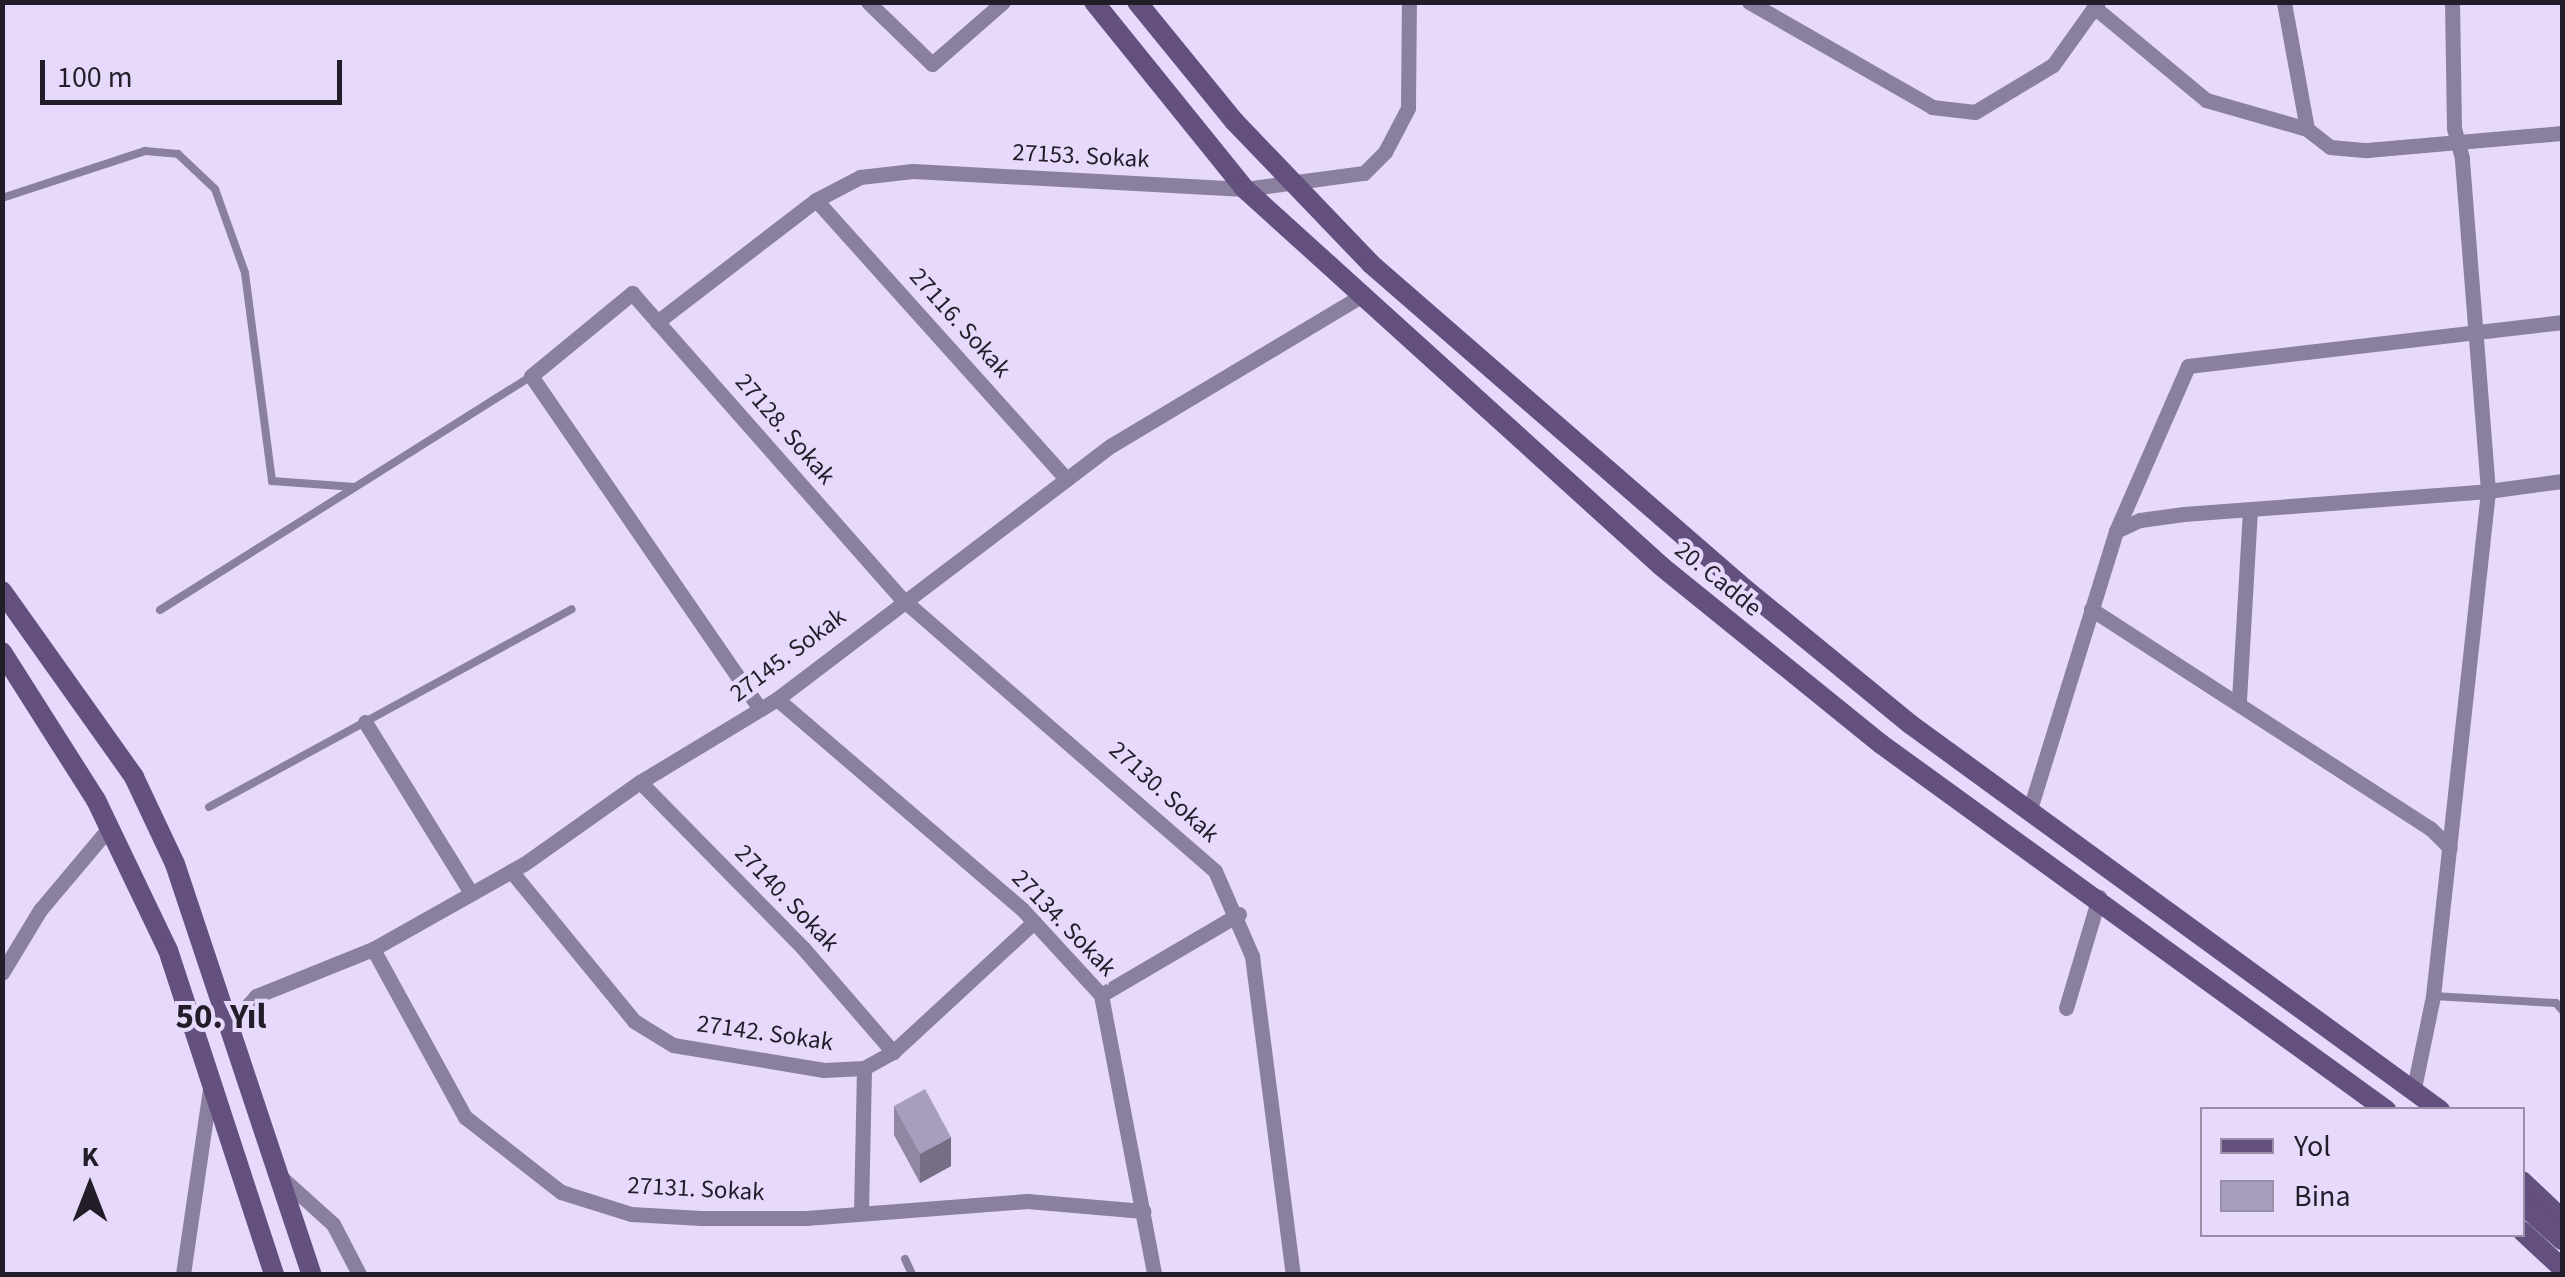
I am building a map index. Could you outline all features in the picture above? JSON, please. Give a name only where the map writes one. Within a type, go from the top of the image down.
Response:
[{"type":"main road","name":"20. Cadde","points":[[1094,2],[1245,189],[1358,298],[1661,566],[1882,744],[2100,897],[2382,1107]]},
{"type":"main road","points":[[1137,2],[1294,187],[1372,264],[1739,584],[1910,724],[2436,1107]]},
{"type":"main road","points":[[2,591],[134,777],[176,864],[232,1022],[311,1274]]},
{"type":"main road","points":[[2,652],[109,828],[168,950],[212,1073],[274,1274]]},
{"type":"main road","points":[[2525,1184],[2559,1214]]},
{"type":"main road","points":[[2525,1207],[2562,1240]]},
{"type":"main road","points":[[2527,1235],[2562,1268]]},
{"type":"main road","points":[[2527,1235],[2551,1274]]},
{"type":"street","points":[[868,2],[932,64],[1003,2]]},
{"type":"street","name":"27153. Sokak","points":[[657,322],[816,200],[860,176],[913,170],[1245,189],[1294,187],[1364,173],[1385,152],[1408,108],[1409,2]]},
{"type":"street","points":[[1749,2],[1932,107],[1975,112],[2053,65],[2096,5],[2206,100],[2307,129],[2330,147],[2562,133]]},
{"type":"street","points":[[2284,2],[2307,129]]},
{"type":"street","points":[[2414,1088],[2433,996],[2488,491],[2458,142],[2452,2]]},
{"type":"street","name":"27116. Sokak","points":[[816,200],[1066,479]]},
{"type":"street","name":"27128. Sokak","points":[[531,376],[632,293],[901,598]]},
{"type":"street","name":"27145. Sokak","points":[[232,1022],[256,996],[373,949],[512,870],[640,782],[777,699],[901,598],[1112,445],[1358,298]]},
{"type":"street","points":[[2030,810],[2116,531],[2188,366],[2472,329],[2562,322]]},
{"type":"street","points":[[531,376],[760,709]]},
{"type":"street","points":[[2116,531],[2140,520],[2488,491],[2562,481]]},
{"type":"street","points":[[2239,700],[2250,512]]},
{"type":"street","name":"27130. Sokak","points":[[901,598],[1215,870],[1239,914],[1252,956],[1293,1274]]},
{"type":"street","points":[[2092,609],[2239,700],[2430,828],[2450,848]]},
{"type":"street","name":"27134. Sokak","points":[[777,699],[1034,922],[1101,995],[1154,1274]]},
{"type":"street","points":[[365,722],[471,893]]},
{"type":"street","name":"27140. Sokak","points":[[640,782],[803,948],[893,1052]]},
{"type":"street","points":[[2,973],[40,910],[109,828]]},
{"type":"street","name":"27142. Sokak","points":[[512,870],[583,966],[634,1021],[673,1045],[824,1070],[864,1068],[893,1052],[1034,922]]},
{"type":"street","points":[[2066,1008],[2100,897]]},
{"type":"street","points":[[1101,995],[1239,914]]},
{"type":"street","name":"27131. Sokak","points":[[373,949],[465,1117],[561,1192],[631,1214],[806,1218],[1027,1201],[1144,1211]]},
{"type":"street","points":[[862,1212],[864,1068]]},
{"type":"street","points":[[183,1274],[212,1073]]},
{"type":"street","points":[[282,1178],[333,1224],[359,1274]]},
{"type":"lane","points":[[2,198],[145,151],[178,154],[215,189],[245,273],[272,480],[355,487]]},
{"type":"lane","points":[[160,610],[531,376]]},
{"type":"lane","points":[[209,807],[572,609]]},
{"type":"lane","points":[[2433,996],[2556,1003],[2562,1010]]},
{"type":"lane","points":[[905,1260],[912,1274]]},
{"type":"building","points":[[925,1089],[951,1137],[920,1154],[894,1106]]},
{"type":"district","name":"50. Yıl","points":[[221,1017]]}]
